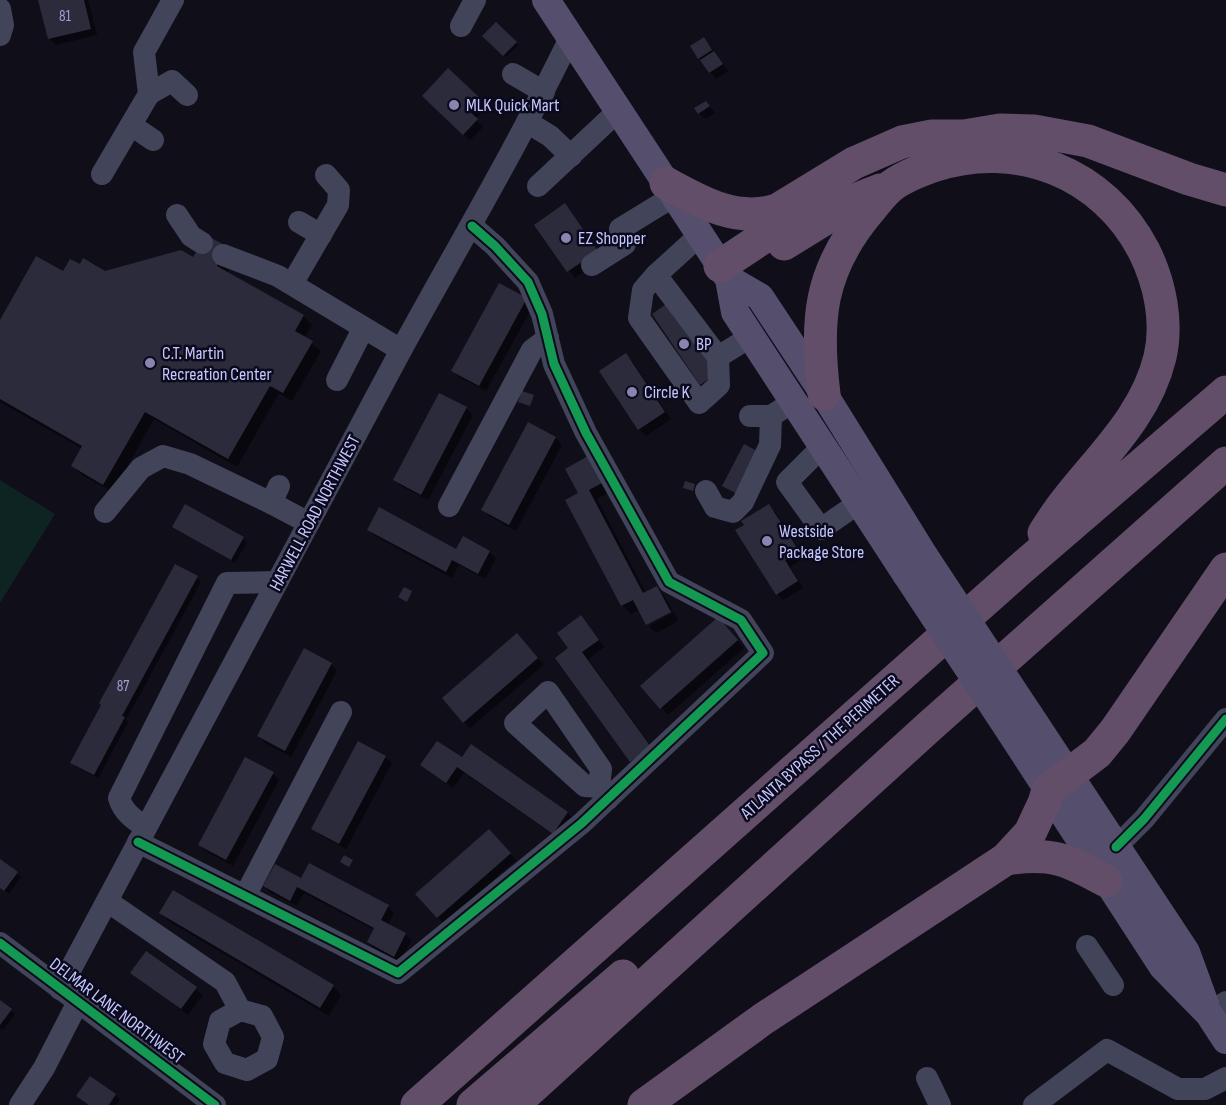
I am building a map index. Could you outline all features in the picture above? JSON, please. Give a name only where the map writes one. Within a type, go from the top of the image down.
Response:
[{"type":"highway","points":[[670,190],[712,207],[748,215],[764,215],[777,210],[854,163],[902,142],[932,136],[964,136],[1000,130],[1035,131],[1088,141],[1189,179],[1226,190]]},
{"type":"highway","points":[[725,272],[797,214],[876,169],[964,136]]},
{"type":"highway","points":[[725,272],[857,199],[889,187],[927,168],[978,156],[1029,160],[1055,168],[1103,198],[1122,216],[1150,262],[1158,285],[1162,312],[1160,356],[1149,391],[1136,414],[1066,501],[1017,572]]},
{"type":"highway","points":[[784,407],[819,357],[822,306],[839,254],[852,232],[889,187]]},
{"type":"highway","name":"ATLANTA BYPASS / THE PERIMETER","points":[[417,1105],[1017,572],[1226,392]]},
{"type":"highway","points":[[513,1105],[932,725],[1226,463]]},
{"type":"highway","points":[[644,1105],[763,1019],[1006,859],[1030,833],[1044,803],[1058,782],[1097,753],[1114,731],[1226,569]]},
{"type":"highway","points":[[473,1105],[759,861],[932,725]]},
{"type":"highway","points":[[1006,859],[1031,855],[1048,856],[1070,862],[1106,881]]},
{"type":"main road","points":[[546,0],[725,272],[735,312],[750,337],[784,407],[916,565],[1058,782],[1116,848],[1186,951],[1217,1008],[1226,1040]]},
{"type":"main road","points":[[725,272],[760,297],[784,407],[822,446],[860,502],[916,565]]},
{"type":"main road","points":[[1058,782],[1106,881],[1162,967],[1217,1008]]},
{"type":"street","points":[[102,174],[148,94],[144,52],[173,0]]},
{"type":"street","points":[[461,26],[475,0]]},
{"type":"street","points":[[0,9],[3,25],[0,35]]},
{"type":"street","name":"HARWELL ROAD NORTHWEST","points":[[60,988],[401,350],[472,226],[544,92],[570,38]]},
{"type":"street","points":[[513,74],[544,92]]},
{"type":"street","points":[[148,94],[181,82]]},
{"type":"street","points":[[538,186],[618,111]]},
{"type":"street","points":[[527,123],[550,136],[571,156]]},
{"type":"street","points":[[131,125],[153,140]]},
{"type":"street","points":[[292,284],[338,205],[339,190],[326,175]]},
{"type":"street","points":[[592,266],[625,244],[620,229],[670,190]]},
{"type":"street","points":[[177,215],[191,236],[202,243]]},
{"type":"street","points":[[299,222],[321,235]]},
{"type":"street","points":[[277,582],[227,584],[119,798],[142,834],[245,896],[398,974],[582,823],[603,793],[763,653],[741,620],[669,582],[586,433],[554,364],[542,314],[528,282],[495,246],[472,226]]},
{"type":"street","points":[[656,275],[718,357],[719,386],[699,403],[639,318],[643,290],[656,275],[700,235]]},
{"type":"street","points":[[223,255],[278,276],[401,350]]},
{"type":"street","points":[[338,380],[363,329]]},
{"type":"street","points":[[718,357],[750,337]]},
{"type":"street","points":[[449,506],[532,350],[548,338]]},
{"type":"street","points":[[706,492],[715,507],[733,512],[743,502],[770,445],[784,407]]},
{"type":"street","points":[[822,446],[787,482],[821,529],[860,502]]},
{"type":"street","points":[[105,512],[141,468],[163,456],[275,495],[309,523]]},
{"type":"street","points":[[245,896],[341,712]]},
{"type":"street","points":[[1116,848],[1144,819],[1226,719]]},
{"type":"street","points":[[107,901],[225,982],[240,1010]]},
{"type":"street","name":"DELMAR LANE NORTHWEST","points":[[0,943],[215,1105]]},
{"type":"street","points":[[1087,946],[1113,985]]},
{"type":"street","points":[[20,1105],[44,1068],[78,1002]]},
{"type":"street","points":[[1034,1105],[1107,1050],[1178,1089],[1200,1097],[1226,1078]]},
{"type":"street","points":[[927,1078],[940,1105]]},
{"type":"green space","points":[[0,480],[55,514],[0,603]]},
{"type":"building","points":[[38,0],[84,0],[91,29],[48,39]]},
{"type":"building","points":[[496,22],[517,42],[503,56],[482,36]]},
{"type":"building","points":[[704,37],[712,50],[698,59],[690,46]]},
{"type":"building","points":[[714,51],[723,64],[709,73],[700,60]]},
{"type":"building","name":"MLK Quick Mart","points":[[448,68],[481,99],[470,112],[478,119],[463,135],[422,96]]},
{"type":"building","points":[[706,101],[710,106],[698,114],[694,108]]},
{"type":"building","name":"EZ Shopper","points":[[565,203],[598,251],[567,272],[534,225]]},
{"type":"building","name":"C.T. Martin Recreation Center","points":[[206,235],[228,247],[217,266],[304,315],[295,331],[313,341],[283,393],[270,386],[228,459],[145,412],[103,485],[71,466],[82,446],[0,399],[0,320],[36,256],[63,271],[70,259],[80,264],[83,258],[105,271],[181,250],[193,257]]},
{"type":"building","points":[[499,283],[527,298],[479,386],[451,371]]},
{"type":"building","name":"BP","points":[[668,303],[716,374],[700,385],[652,314]]},
{"type":"building","name":"Circle K","points":[[626,353],[665,412],[638,430],[599,371]]},
{"type":"building","points":[[522,391],[534,395],[530,406],[518,402]]},
{"type":"building","points":[[439,393],[467,407],[421,495],[393,480]]},
{"type":"building","points":[[528,422],[556,437],[509,525],[481,510]]},
{"type":"building","points":[[744,444],[761,453],[737,494],[722,486]]},
{"type":"building","points":[[588,456],[602,483],[589,490],[643,593],[657,586],[671,612],[646,625],[633,600],[621,606],[565,500],[578,493],[565,469]]},
{"type":"building","points":[[685,481],[695,484],[693,491],[683,488]]},
{"type":"building","points":[[185,504],[244,537],[231,560],[172,527]]},
{"type":"building","name":"Westside Package Store","points":[[769,504],[799,551],[785,560],[798,581],[776,595],[735,530],[744,525],[741,521]]},
{"type":"building","points":[[379,507],[456,549],[463,536],[490,551],[478,574],[452,560],[446,572],[367,530]]},
{"type":"building","points":[[175,564],[198,576],[122,716],[125,717],[94,775],[70,763],[101,705],[99,703]]},
{"type":"building","points":[[404,587],[412,591],[407,602],[398,597]]},
{"type":"building","points":[[581,615],[599,640],[582,652],[651,747],[630,762],[555,658],[568,648],[557,633]]},
{"type":"building","points":[[718,617],[738,640],[660,709],[640,686]]},
{"type":"building","points":[[517,633],[538,658],[463,723],[442,698]]},
{"type":"building","points":[[304,648],[332,663],[285,751],[257,736]]},
{"type":"building","points":[[358,741],[386,756],[339,844],[311,829]]},
{"type":"building","points":[[437,741],[462,757],[471,744],[568,812],[553,834],[457,767],[446,783],[420,765]]},
{"type":"building","points":[[245,757],[274,772],[226,860],[198,845]]},
{"type":"building","points":[[489,829],[511,853],[437,918],[415,894]]},
{"type":"building","points":[[344,855],[353,860],[349,867],[340,862]]},
{"type":"building","points":[[0,859],[18,872],[4,891],[0,888]]},
{"type":"building","points":[[309,863],[389,905],[381,920],[406,933],[394,957],[367,942],[374,928],[297,887],[290,901],[263,886],[275,864],[301,878]]},
{"type":"building","points":[[173,890],[334,985],[320,1008],[159,913]]},
{"type":"building","points":[[146,951],[197,987],[181,1009],[130,973]]},
{"type":"building","points":[[0,1000],[12,1009],[0,1025]]},
{"type":"building","points":[[90,1076],[116,1094],[109,1105],[89,1105],[76,1096]]},
{"type":"cycle path","points":[[138,842],[398,973],[582,823],[763,653],[741,620],[669,582],[586,433],[554,364],[542,314],[528,282],[495,246],[472,226]]},
{"type":"cycle path","points":[[1116,847],[1144,819],[1226,719]]},
{"type":"cycle path","points":[[0,943],[215,1105]]},
{"type":"place","name":"MLK Quick Mart","points":[[454,105]]},
{"type":"place","name":"EZ Shopper","points":[[566,238]]},
{"type":"place","name":"BP","points":[[684,344]]},
{"type":"place","name":"C.T. Martin Recreation Center","points":[[150,363]]},
{"type":"place","name":"Circle K","points":[[632,392]]},
{"type":"place","name":"Westside Package Store","points":[[767,541]]}]
